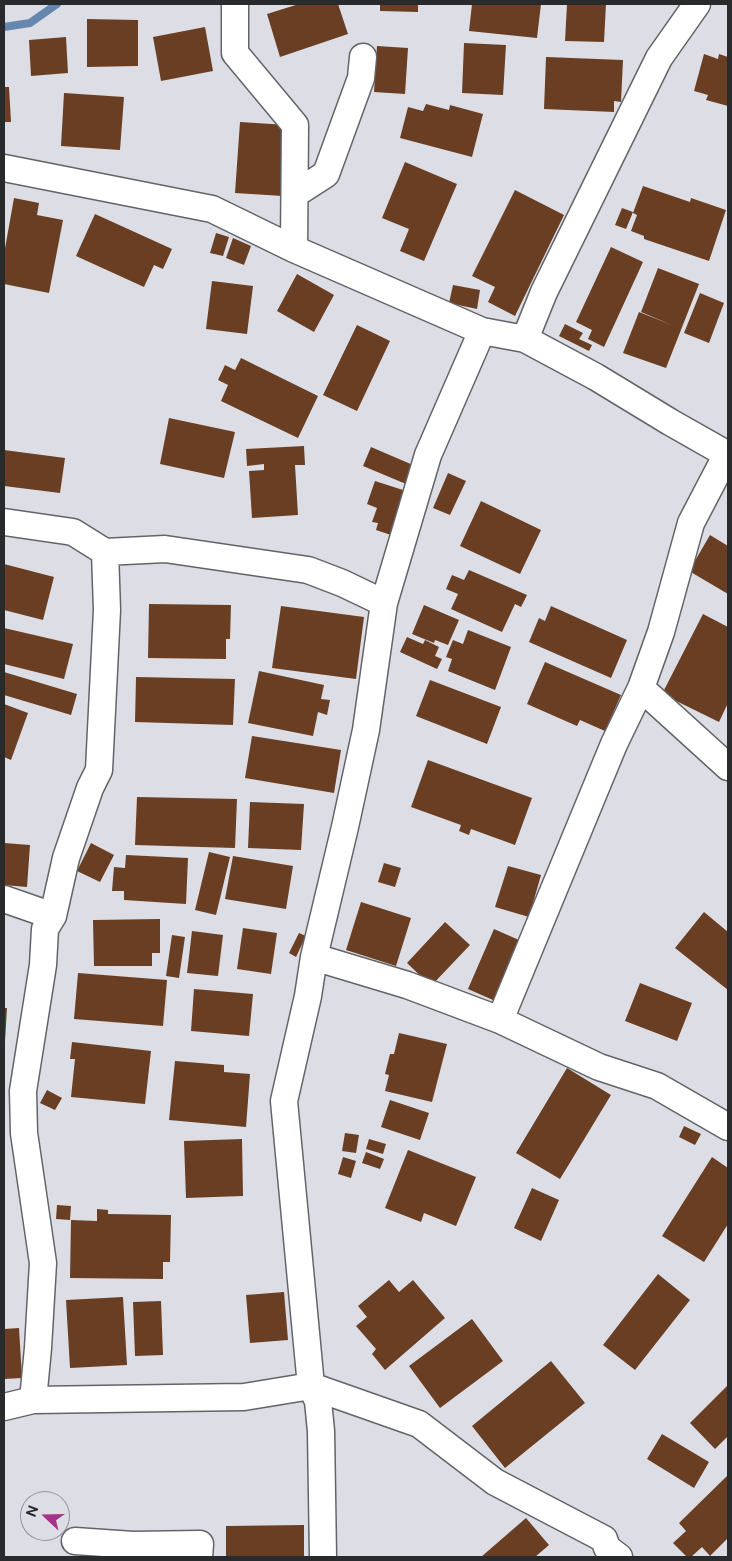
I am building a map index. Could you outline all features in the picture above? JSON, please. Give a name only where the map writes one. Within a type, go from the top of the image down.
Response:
[{"type":"street","points":[[235,4],[235,53],[295,125],[294,249]]},
{"type":"street","points":[[525,339],[544,292],[659,58],[697,4]]},
{"type":"street","points":[[295,194],[326,174],[361,78],[363,57]]},
{"type":"street","points":[[4,168],[212,209],[294,249],[482,331],[525,339],[596,377],[727,454],[691,523],[661,632],[642,688],[614,744],[500,1020]]},
{"type":"street","points":[[323,1557],[321,1431],[318,1401],[311,1386],[284,1101],[308,996],[314,956],[345,828],[366,730],[384,603],[428,456],[482,331]]},
{"type":"street","points":[[4,522],[73,532],[105,552],[165,549],[308,570],[342,583],[384,603]]},
{"type":"street","points":[[33,1400],[43,1263],[24,1134],[23,1092],[43,965],[45,929],[53,916],[66,858],[90,788],[99,770],[107,610],[105,552]]},
{"type":"street","points":[[642,688],[728,767]]},
{"type":"street","points":[[4,899],[53,916]]},
{"type":"street","points":[[314,956],[407,985],[500,1020],[599,1067],[657,1086],[728,1128]]},
{"type":"street","points":[[4,1406],[33,1400],[244,1397],[311,1386],[419,1424],[495,1482],[604,1539],[607,1548],[619,1557]]},
{"type":"street","points":[[74,1541],[133,1545],[200,1544],[199,1557]]},
{"type":"building","points":[[299,4],[338,4],[348,34],[280,57],[267,14]]},
{"type":"building","points":[[380,4],[418,4],[418,12],[380,11]]},
{"type":"building","points":[[472,4],[541,4],[537,38],[469,31]]},
{"type":"building","points":[[567,4],[606,4],[604,42],[565,41]]},
{"type":"building","points":[[87,19],[138,20],[138,66],[87,67]]},
{"type":"building","points":[[205,27],[213,71],[161,81],[153,37]]},
{"type":"building","points":[[66,37],[68,73],[31,76],[29,40]]},
{"type":"building","points":[[464,43],[506,45],[503,95],[462,93]]},
{"type":"building","points":[[377,46],[408,48],[405,94],[374,92]]},
{"type":"building","points":[[704,54],[718,59],[719,54],[728,57],[728,106],[706,100],[708,95],[694,91]]},
{"type":"building","points":[[546,57],[623,60],[621,102],[614,101],[614,112],[544,109]]},
{"type":"building","points":[[4,87],[9,87],[11,122],[4,122]]},
{"type":"building","points":[[64,93],[124,97],[120,150],[61,146]]},
{"type":"building","points":[[426,104],[449,110],[450,105],[483,114],[472,157],[400,138],[408,107],[423,111]]},
{"type":"building","points":[[240,122],[287,125],[283,196],[235,193]]},
{"type":"building","points":[[405,162],[457,184],[424,261],[400,251],[409,229],[382,218]]},
{"type":"building","points":[[643,186],[690,202],[691,198],[726,210],[709,261],[644,239],[644,236],[631,231],[637,215],[633,213]]},
{"type":"building","points":[[515,190],[564,215],[515,316],[488,302],[495,287],[472,276]]},
{"type":"building","points":[[14,198],[39,203],[37,215],[63,220],[49,293],[4,284],[4,254]]},
{"type":"building","points":[[622,208],[633,212],[626,229],[615,225]]},
{"type":"building","points":[[95,214],[172,249],[163,269],[154,265],[144,287],[76,256]]},
{"type":"building","points":[[216,233],[229,237],[223,256],[210,253]]},
{"type":"building","points":[[233,238],[251,246],[244,265],[226,258]]},
{"type":"building","points":[[611,247],[643,262],[604,347],[588,339],[592,330],[576,322]]},
{"type":"building","points":[[658,268],[699,284],[666,368],[623,353],[639,312],[672,325],[641,312]]},
{"type":"building","points":[[297,274],[334,295],[314,332],[277,311]]},
{"type":"building","points":[[212,281],[253,286],[247,334],[206,329]]},
{"type":"building","points":[[453,285],[480,290],[477,309],[449,303]]},
{"type":"building","points":[[700,293],[724,303],[709,343],[684,333]]},
{"type":"building","points":[[565,324],[583,333],[579,339],[592,345],[589,351],[559,336]]},
{"type":"building","points":[[357,325],[390,341],[357,411],[323,395]]},
{"type":"building","points":[[241,358],[318,396],[298,438],[221,401],[228,385],[218,380],[225,365],[235,370]]},
{"type":"building","points":[[169,418],[235,432],[224,478],[160,464]]},
{"type":"building","points":[[304,446],[305,465],[295,465],[298,515],[252,518],[249,471],[264,470],[264,464],[247,466],[246,449]]},
{"type":"building","points":[[371,447],[413,465],[406,484],[363,466]]},
{"type":"building","points":[[4,450],[65,458],[60,493],[4,486]]},
{"type":"building","points":[[448,473],[466,481],[450,515],[433,508]]},
{"type":"building","points":[[375,481],[406,491],[391,535],[376,530],[378,523],[372,522],[377,508],[367,504]]},
{"type":"building","points":[[481,501],[541,530],[520,574],[460,546]]},
{"type":"building","points":[[710,535],[728,546],[728,594],[689,571]]},
{"type":"building","points":[[4,564],[54,577],[43,620],[4,610]]},
{"type":"building","points":[[469,570],[527,595],[521,607],[515,604],[502,632],[451,609],[458,594],[446,589],[452,575],[464,580]]},
{"type":"building","points":[[149,604],[231,605],[230,639],[226,639],[226,659],[148,658]]},
{"type":"building","points":[[424,605],[459,620],[448,645],[435,640],[434,643],[412,634]]},
{"type":"building","points":[[281,606],[364,617],[356,679],[272,668]]},
{"type":"building","points":[[551,606],[627,640],[611,678],[529,642],[539,618],[545,621]]},
{"type":"building","points":[[703,614],[728,627],[728,703],[719,722],[662,694]]},
{"type":"building","points":[[4,628],[73,644],[64,679],[4,664]]},
{"type":"building","points":[[468,630],[511,647],[495,690],[448,671],[452,659],[446,657],[453,640],[463,644]]},
{"type":"building","points":[[407,637],[423,644],[425,640],[439,647],[435,656],[442,659],[437,669],[400,652]]},
{"type":"building","points":[[545,662],[621,695],[605,731],[580,720],[577,726],[527,704]]},
{"type":"building","points":[[259,671],[324,685],[321,699],[330,700],[327,715],[318,712],[313,736],[248,723]]},
{"type":"building","points":[[4,672],[77,694],[71,715],[4,695]]},
{"type":"building","points":[[136,677],[235,679],[233,725],[135,722]]},
{"type":"building","points":[[430,680],[501,707],[487,744],[416,716]]},
{"type":"building","points":[[4,704],[28,713],[11,760],[4,757]]},
{"type":"building","points":[[252,736],[341,750],[334,793],[245,778]]},
{"type":"building","points":[[428,760],[532,798],[515,845],[471,829],[469,835],[459,831],[461,825],[411,807]]},
{"type":"building","points":[[137,797],[237,799],[235,848],[135,845]]},
{"type":"building","points":[[250,802],[304,804],[301,850],[248,848]]},
{"type":"building","points":[[4,843],[30,845],[27,887],[4,885]]},
{"type":"building","points":[[91,843],[114,855],[100,882],[77,871]]},
{"type":"building","points":[[209,852],[230,857],[216,915],[195,910]]},
{"type":"building","points":[[126,855],[188,858],[186,904],[124,900],[124,891],[112,891],[114,867],[125,868]]},
{"type":"building","points":[[233,856],[293,866],[286,909],[225,899]]},
{"type":"building","points":[[384,863],[401,868],[395,887],[378,882]]},
{"type":"building","points":[[508,866],[541,875],[529,917],[495,907]]},
{"type":"building","points":[[361,902],[411,918],[396,966],[346,950]]},
{"type":"building","points":[[704,912],[728,932],[728,990],[675,948]]},
{"type":"building","points":[[160,919],[160,953],[152,953],[152,966],[94,966],[93,920]]},
{"type":"building","points":[[445,922],[470,945],[431,986],[407,963]]},
{"type":"building","points":[[243,928],[277,933],[271,974],[237,969]]},
{"type":"building","points":[[494,929],[528,944],[502,1004],[468,989]]},
{"type":"building","points":[[192,931],[223,935],[218,976],[187,973]]},
{"type":"building","points":[[299,933],[306,936],[296,957],[289,953]]},
{"type":"building","points":[[172,935],[185,937],[179,978],[166,976]]},
{"type":"building","points":[[78,973],[167,980],[163,1026],[74,1019]]},
{"type":"building","points":[[640,983],[692,1003],[677,1041],[625,1021]]},
{"type":"building","points":[[194,989],[253,994],[249,1036],[191,1031]]},
{"type":"building","points":[[4,1008],[7,1008],[5,1041],[4,1041]]},
{"type":"building","points":[[399,1033],[447,1044],[432,1102],[385,1091],[389,1075],[385,1074],[390,1054],[394,1054]]},
{"type":"building","points":[[72,1042],[151,1051],[145,1104],[71,1097],[75,1059],[70,1059]]},
{"type":"building","points":[[175,1061],[224,1065],[224,1072],[250,1074],[246,1127],[169,1120]]},
{"type":"building","points":[[567,1068],[611,1095],[560,1179],[516,1153]]},
{"type":"building","points":[[47,1090],[62,1098],[55,1110],[40,1103]]},
{"type":"building","points":[[390,1100],[429,1113],[420,1140],[381,1127]]},
{"type":"building","points":[[684,1126],[701,1134],[695,1145],[679,1137]]},
{"type":"building","points":[[345,1133],[359,1135],[356,1153],[342,1151]]},
{"type":"building","points":[[242,1139],[243,1196],[186,1198],[184,1141]]},
{"type":"building","points":[[369,1139],[386,1144],[383,1154],[366,1149]]},
{"type":"building","points":[[408,1150],[476,1177],[456,1226],[424,1213],[421,1222],[385,1208]]},
{"type":"building","points":[[366,1152],[384,1159],[380,1169],[362,1163]]},
{"type":"building","points":[[343,1157],[356,1161],[351,1178],[338,1174]]},
{"type":"building","points":[[712,1157],[728,1168],[728,1224],[704,1262],[662,1236]]},
{"type":"building","points":[[532,1188],[559,1200],[541,1241],[514,1228]]},
{"type":"building","points":[[57,1205],[71,1206],[70,1220],[56,1219]]},
{"type":"building","points":[[97,1209],[108,1210],[108,1214],[171,1215],[170,1262],[163,1262],[163,1279],[70,1278],[71,1220],[97,1221]]},
{"type":"building","points":[[658,1274],[690,1300],[635,1370],[603,1345]]},
{"type":"building","points":[[389,1280],[399,1292],[413,1280],[445,1318],[385,1370],[372,1354],[376,1349],[356,1326],[367,1317],[358,1306]]},
{"type":"building","points":[[284,1292],[288,1340],[250,1343],[246,1295]]},
{"type":"building","points":[[123,1297],[127,1365],[70,1368],[66,1300]]},
{"type":"building","points":[[161,1301],[163,1355],[135,1356],[133,1302]]},
{"type":"building","points":[[472,1319],[503,1361],[440,1408],[409,1366]]},
{"type":"building","points":[[19,1328],[22,1378],[4,1379],[4,1329]]},
{"type":"building","points":[[551,1361],[585,1403],[505,1468],[472,1426]]},
{"type":"building","points":[[728,1385],[728,1436],[715,1449],[690,1423]]},
{"type":"building","points":[[662,1434],[709,1462],[694,1488],[647,1459]]},
{"type":"building","points":[[728,1475],[728,1538],[710,1556],[702,1547],[691,1557],[687,1557],[673,1543],[686,1531],[679,1523]]},
{"type":"building","points":[[526,1518],[549,1545],[535,1557],[481,1557]]},
{"type":"building","points":[[304,1525],[304,1557],[226,1557],[226,1526]]},
{"type":"waterway","points":[[4,27],[30,23],[57,4]]}]
